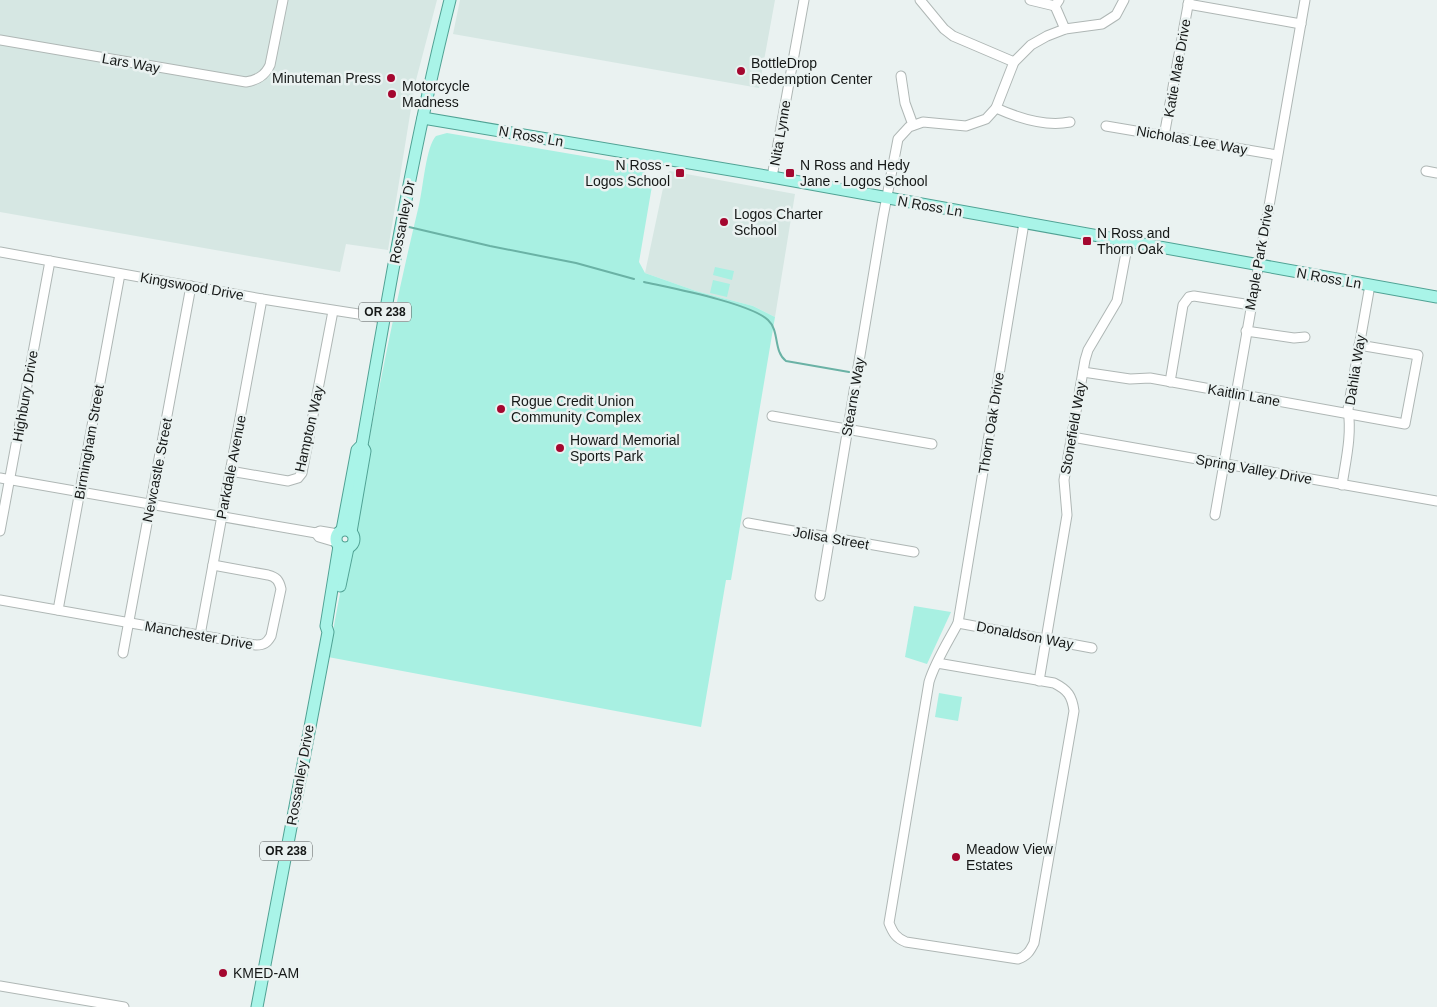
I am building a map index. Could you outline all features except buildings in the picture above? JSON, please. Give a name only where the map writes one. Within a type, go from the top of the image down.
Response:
[{"type":"main road","name":"Rossanley Dr","points":[[362,445],[384,318],[423,118],[450,0]]},
{"type":"main road","name":"N Ross Ln","points":[[423,118],[772,177],[1437,297]]},
{"type":"main road","name":"Rossanley Drive","points":[[258,1007],[328,632],[326,626],[342,539],[365,451],[362,445]]},
{"type":"street","name":"Lars Way","points":[[0,40],[240,82],[252,81],[261,76],[270,66],[283,0]]},
{"type":"street","name":"Nita Lynne","points":[[772,177],[804,0]]},
{"type":"street","points":[[920,0],[944,29],[953,36],[1014,62]]},
{"type":"street","points":[[1030,0],[1057,3],[1065,29]]},
{"type":"street","points":[[901,76],[905,103],[913,124],[932,122],[947,125],[972,125],[986,119],[996,108],[1014,62],[1023,52],[1039,40],[1065,29],[1096,26],[1107,22],[1116,15],[1124,0]]},
{"type":"street","name":"Maple Park Drive","points":[[1215,515],[1250,305],[1305,0]]},
{"type":"street","points":[[1189,2],[1301,24]]},
{"type":"street","name":"Katie Mae Drive","points":[[1164,136],[1189,2]]},
{"type":"street","points":[[996,108],[1030,120],[1055,123],[1070,122]]},
{"type":"street","name":"Stearns Way","points":[[820,596],[886,198],[898,139],[913,124]]},
{"type":"street","name":"Nicholas Lee Way","points":[[1106,126],[1278,155]]},
{"type":"street","points":[[1426,172],[1437,174]]},
{"type":"street","name":"Thorn Oak Drive","points":[[1024,223],[958,623],[929,682],[889,923],[892,932],[898,938],[906,942],[1011,960],[1025,956],[1030,951],[1034,943],[1074,711],[1073,700],[1069,692],[1054,684],[1039,681]]},
{"type":"street","name":"Stonefield Way","points":[[1039,681],[1067,516],[1064,480],[1083,372],[1088,350],[1117,301],[1128,242]]},
{"type":"street","name":"Kingswood Drive","points":[[0,252],[262,299],[384,318]]},
{"type":"street","name":"Highbury Drive","points":[[0,531],[50,261]]},
{"type":"street","name":"Birmingham Street","points":[[58,610],[120,274]]},
{"type":"street","name":"Dahlia Way","points":[[1342,485],[1350,438],[1349,413],[1370,285]]},
{"type":"street","name":"Newcastle Street","points":[[123,653],[191,286]]},
{"type":"street","points":[[1170,382],[1184,305],[1189,297],[1194,296],[1250,305]]},
{"type":"street","name":"Parkdale Avenue","points":[[200,635],[262,299]]},
{"type":"street","name":"Hampton Way","points":[[230,471],[288,481],[298,478],[302,473],[333,311]]},
{"type":"street","points":[[1246,330],[1294,338],[1305,337]]},
{"type":"street","name":"Kaitlin Lane","points":[[1083,372],[1130,380],[1150,378],[1406,424],[1418,355],[1359,345]]},
{"type":"street","points":[[772,416],[932,444]]},
{"type":"street","name":"Spring Valley Drive","points":[[1072,437],[1437,501]]},
{"type":"street","points":[[0,478],[316,534],[320,532],[342,539]]},
{"type":"street","name":"Jolisa Street","points":[[748,523],[914,552]]},
{"type":"street","name":"Manchester Drive","points":[[0,600],[262,645],[268,642],[279,598],[280,582],[275,577],[213,565]]},
{"type":"street","name":"Donaldson Way","points":[[958,623],[1092,648]]},
{"type":"street","points":[[937,663],[1039,681]]},
{"type":"street","points":[[0,986],[124,1007]]},
{"type":"shaded area","points":[[0,0],[437,0],[415,84],[388,250],[346,244],[340,272],[0,212]]},
{"type":"shaded area","points":[[460,0],[775,0],[759,88],[453,34]]},
{"type":"shaded area","name":"Logos Charter School","points":[[670,171],[795,194],[775,317],[753,306],[696,291],[645,273],[666,174]]},
{"type":"green space","name":"Howard Memorial Sports Park","points":[[447,133],[636,165],[653,180],[639,262],[645,273],[696,291],[753,306],[775,317],[731,580],[726,580],[701,727],[328,657],[382,374],[419,205],[427,158],[436,136]]},
{"type":"green space","points":[[715,267],[734,271],[732,280],[713,275]]},
{"type":"green space","points":[[713,280],[730,284],[727,297],[710,293]]},
{"type":"green space","points":[[914,606],[951,612],[927,664],[905,657]]},
{"type":"green space","points":[[939,693],[962,697],[958,721],[935,717]]},
{"type":"waterway","points":[[409,227],[490,246],[576,263],[634,279]]},
{"type":"waterway","points":[[644,282],[728,302],[759,314],[772,325],[779,352],[786,361],[849,372]]},
{"type":"place","name":"BottleDrop Redemption Center","points":[[741,71]]},
{"type":"place","name":"Minuteman Press","points":[[391,78]]},
{"type":"place","name":"Motorcycle Madness","points":[[392,94]]},
{"type":"place","name":"N Ross - Logos School","points":[[680,173]]},
{"type":"place","name":"N Ross and Hedy Jane - Logos School","points":[[790,173]]},
{"type":"place","name":"Logos Charter School","points":[[724,222]]},
{"type":"place","name":"N Ross and Thorn Oak","points":[[1087,241]]},
{"type":"place","name":"Rogue Credit Union Community Complex","points":[[501,409]]},
{"type":"place","name":"Howard Memorial Sports Park","points":[[560,448]]},
{"type":"place","name":"Meadow View Estates","points":[[956,857]]},
{"type":"place","name":"KMED-AM","points":[[223,973]]}]
